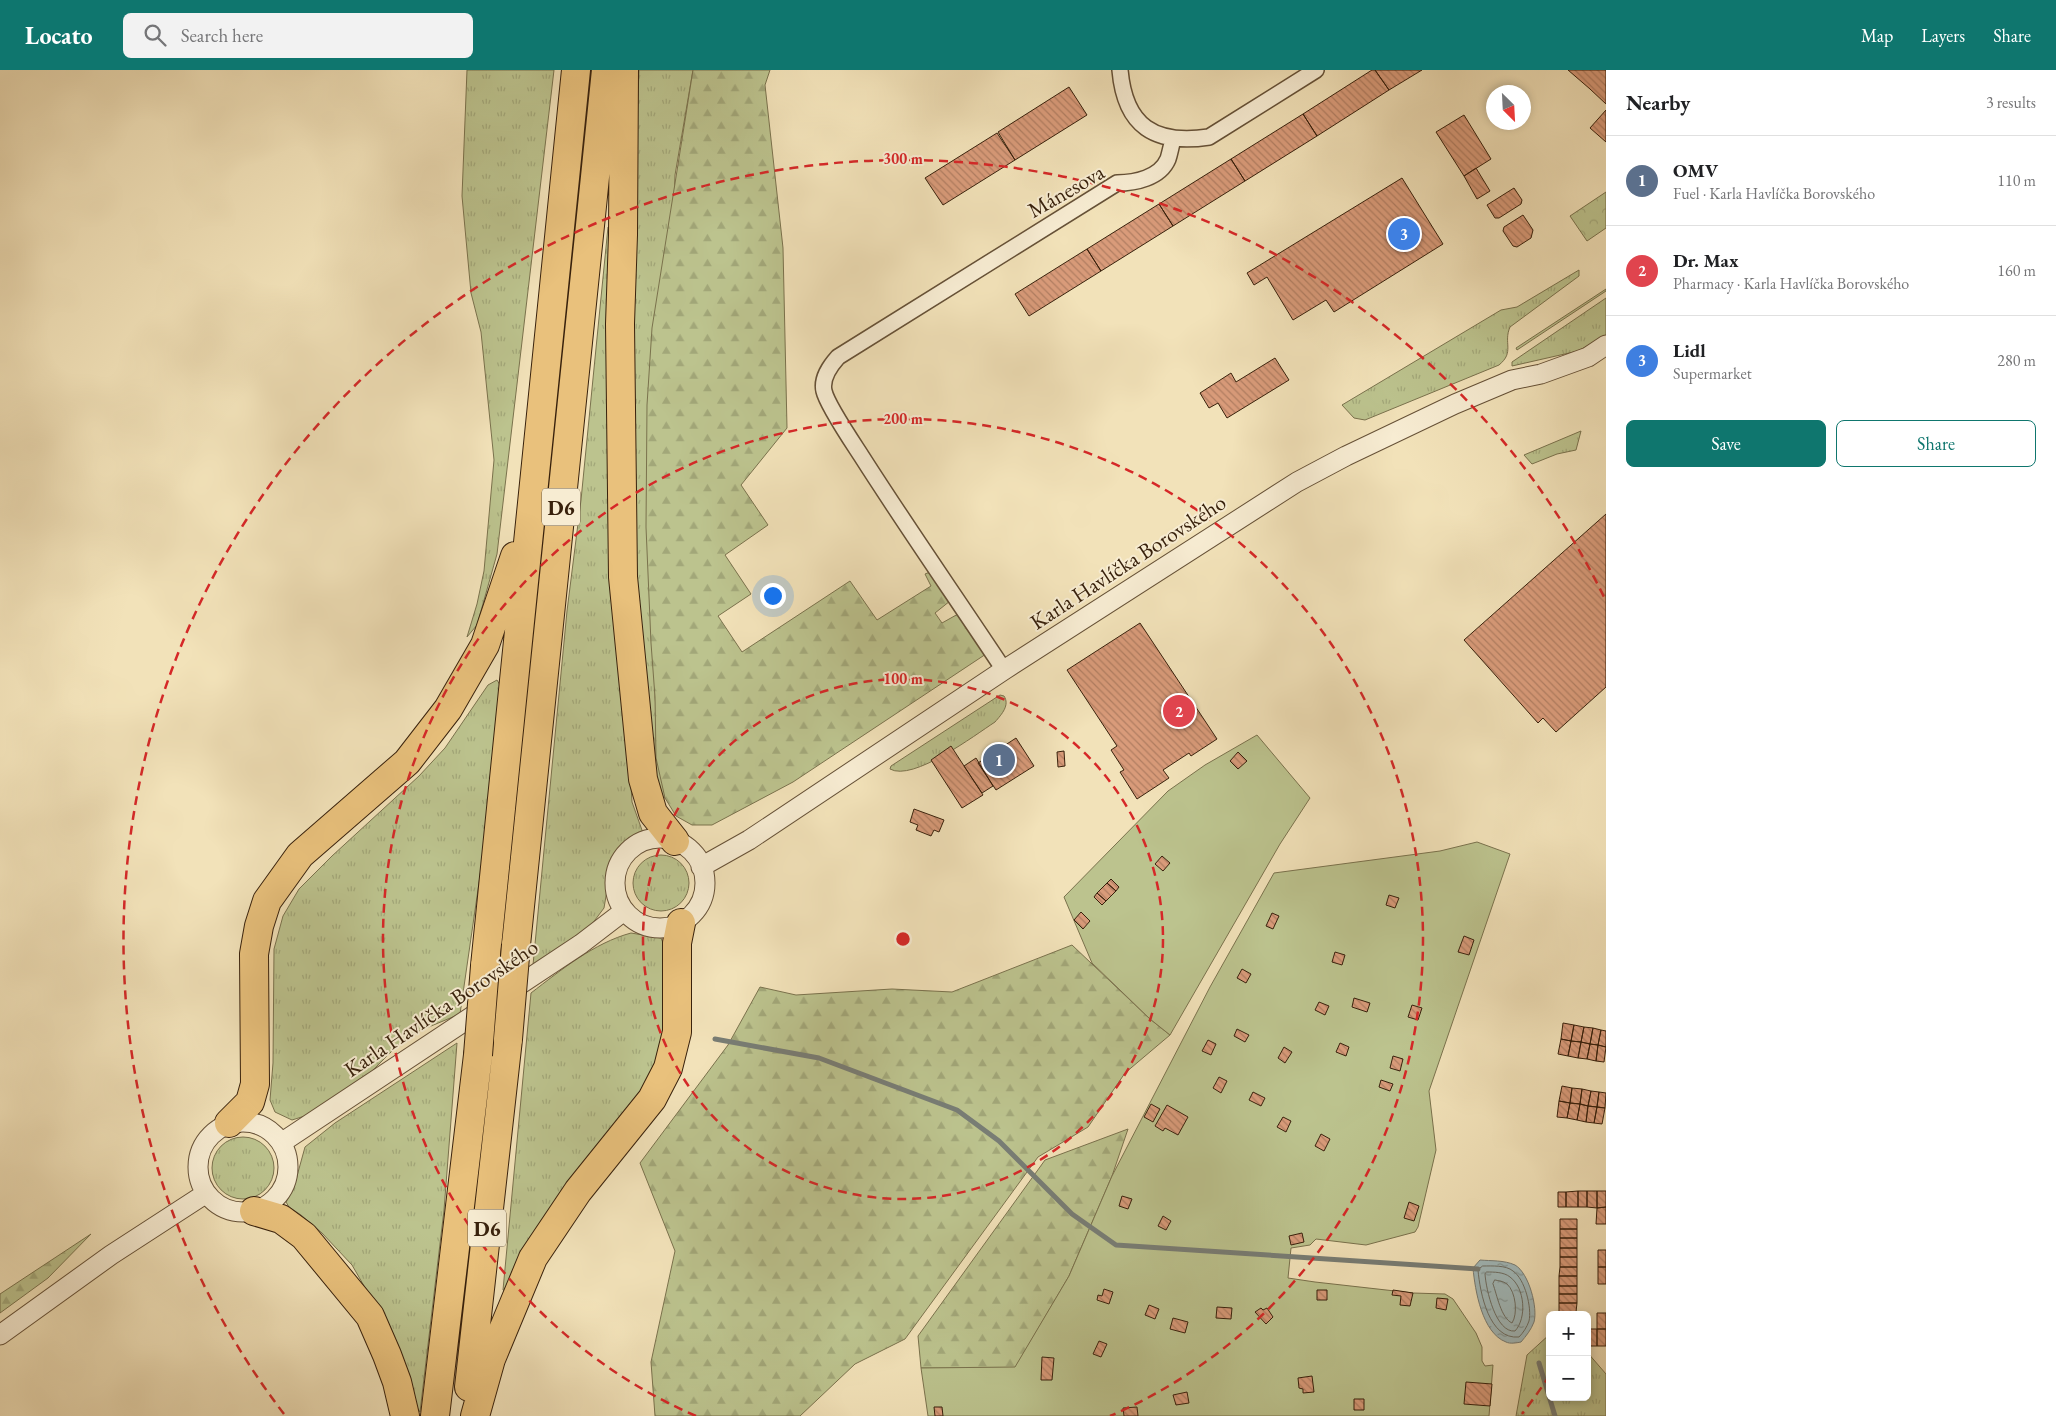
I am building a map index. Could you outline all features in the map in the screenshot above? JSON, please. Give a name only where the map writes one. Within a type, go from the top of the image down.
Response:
[{"type":"highway","name":"D6","points":[[435,1416],[478,1055],[530,509],[576,70]]},
{"type":"highway","name":"D6","points":[[465,1416],[508,1040],[516,945],[606,70]]},
{"type":"highway","points":[[624,70],[624,195],[620,324],[623,577],[642,779],[653,814],[675,841]]},
{"type":"highway","points":[[230,1123],[250,1102],[255,1084],[254,954],[259,926],[267,901],[300,855],[407,762],[448,709],[485,645],[530,509]]},
{"type":"highway","points":[[475,1416],[491,1359],[533,1258],[578,1191],[652,1099],[668,1068],[676,1032],[677,943],[681,923]]},
{"type":"highway","points":[[254,1211],[281,1219],[304,1236],[370,1316],[388,1355],[405,1416]]},
{"type":"street","points":[[1120,70],[1124,93],[1137,120],[1145,128],[1173,140],[1209,137],[1316,70]]},
{"type":"street","name":"Mánesova","points":[[1004,670],[876,479],[827,399],[823,390],[824,379],[831,365],[838,357],[994,258],[1117,182],[1136,182],[1159,170],[1168,159],[1173,140]]},
{"type":"street","name":"Karla Havlíčka Borovského","points":[[701,867],[749,840],[1004,670],[1298,482],[1346,456],[1455,404],[1512,380],[1541,374],[1588,357],[1606,345]]},
{"type":"street","points":[[664,838],[675,841],[691,851],[701,867],[704,883],[702,899],[693,913],[681,923],[671,926],[650,927],[631,918],[624,910],[615,890],[615,878],[623,856],[632,848],[647,840],[664,838]]},
{"type":"street","name":"Karla Havlíčka Borovského","points":[[281,1143],[581,944],[624,910]]},
{"type":"street","points":[[230,1123],[258,1124],[271,1132],[281,1143],[287,1156],[288,1170],[285,1184],[278,1196],[267,1205],[254,1211],[240,1212],[227,1210],[205,1194],[199,1181],[197,1166],[200,1152],[206,1140],[217,1130],[230,1123]]},
{"type":"street","points":[[0,1335],[111,1255],[205,1194]]},
{"type":"green space","points":[[467,70],[554,70],[497,554],[477,625],[467,637],[484,571],[494,460],[481,332],[471,293],[462,196]]},
{"type":"green space","points":[[639,70],[693,70],[675,175],[655,697],[665,798],[660,797],[648,736],[631,529],[634,199]]},
{"type":"green space","points":[[693,70],[770,70],[765,85],[783,248],[787,428],[741,485],[768,525],[725,555],[751,594],[718,616],[742,652],[850,581],[877,620],[931,586],[925,574],[930,572],[950,601],[935,613],[942,623],[958,614],[986,654],[793,782],[712,825],[692,825],[676,816],[665,798],[656,758],[655,697],[646,527],[647,405],[652,328]]},
{"type":"green space","points":[[1606,192],[1606,228],[1587,241],[1570,216]]},
{"type":"green space","points":[[608,227],[614,229],[621,621],[632,802],[643,833],[628,839],[616,854],[609,878],[604,908],[589,928],[533,965],[567,611],[581,500]]},
{"type":"green space","points":[[1579,270],[1579,276],[1510,327],[1508,351],[1504,360],[1499,365],[1365,420],[1354,418],[1342,405],[1501,310],[1517,307]]},
{"type":"green space","points":[[1606,289],[1606,291],[1517,350],[1516,348]]},
{"type":"green space","points":[[1606,298],[1606,336],[1578,351],[1512,366],[1512,362]]},
{"type":"green space","points":[[1581,431],[1576,450],[1557,454],[1532,464],[1524,455]]},
{"type":"green space","points":[[497,680],[500,685],[482,862],[460,1014],[419,1031],[398,1045],[367,1076],[308,1115],[292,1120],[275,1112],[270,1100],[273,1063],[274,949],[283,916],[299,889],[419,776],[445,748],[488,685]]},
{"type":"green space","points":[[1000,695],[1006,699],[1003,713],[995,722],[973,737],[944,755],[913,769],[900,771],[890,769],[891,766]]},
{"type":"green space","points":[[1257,735],[1310,798],[1280,844],[1170,1035],[1150,1019],[1092,963],[1064,897],[1168,791],[1205,765]]},
{"type":"green space","points":[[1477,842],[1510,854],[1429,1091],[1436,1150],[1418,1227],[1415,1232],[1366,1245],[1316,1239],[1310,1245],[1291,1248],[1288,1278],[1413,1293],[1445,1294],[1453,1299],[1476,1333],[1482,1347],[1482,1361],[1485,1366],[1493,1365],[1489,1416],[928,1416],[921,1368],[1015,1367],[1069,1276],[1112,1176],[1210,987],[1274,873],[1440,851]]},
{"type":"green space","points":[[661,855],[672,857],[681,863],[687,872],[689,883],[687,894],[681,903],[672,909],[661,911],[650,909],[641,903],[635,894],[633,883],[635,872],[641,863],[650,857]]},
{"type":"green space","points":[[631,933],[661,938],[665,948],[667,1023],[661,1063],[509,1293],[503,1290],[531,993],[591,950]]},
{"type":"green space","points":[[1072,945],[1150,1019],[1170,1035],[1125,1073],[1088,1127],[1038,1157],[905,1339],[855,1364],[800,1416],[655,1416],[651,1362],[675,1251],[640,1163],[728,1045],[760,987],[796,995],[892,989],[952,992]]},
{"type":"green space","points":[[457,1043],[444,1210],[420,1412],[416,1406],[390,1331],[352,1265],[322,1233],[289,1207],[286,1202],[294,1187],[305,1147],[335,1123]]},
{"type":"green space","points":[[1128,1129],[1112,1176],[1069,1276],[1015,1368],[921,1368],[918,1336],[1045,1160]]},
{"type":"green space","points":[[243,1137],[260,1142],[265,1146],[269,1151],[274,1168],[269,1185],[265,1190],[260,1194],[243,1199],[226,1194],[221,1190],[217,1185],[212,1168],[217,1151],[221,1146],[226,1142]]},
{"type":"green space","points":[[91,1234],[48,1278],[0,1313],[0,1294]]},
{"type":"green space","points":[[1546,1338],[1546,1401],[1591,1401],[1591,1357],[1606,1374],[1606,1416],[1516,1416],[1527,1355]]},
{"type":"water","points":[[1480,1260],[1511,1263],[1520,1269],[1528,1283],[1535,1308],[1535,1316],[1531,1328],[1521,1342],[1509,1343],[1498,1337],[1491,1330],[1481,1310],[1473,1268]]},
{"type":"building","points":[[1372,70],[1375,70],[1389,90],[1317,136],[1303,114]]},
{"type":"building","points":[[1375,70],[1422,70],[1389,90]]},
{"type":"building","points":[[1568,70],[1606,70],[1606,104],[1590,89]]},
{"type":"building","points":[[1069,87],[1087,115],[1015,160],[998,132]]},
{"type":"building","points":[[1606,110],[1606,142],[1590,128]]},
{"type":"building","points":[[1303,114],[1317,136],[1245,181],[1231,159]]},
{"type":"building","points":[[1464,115],[1491,159],[1464,176],[1436,132]]},
{"type":"building","points":[[997,133],[1015,160],[943,205],[925,178]]},
{"type":"building","points":[[1231,159],[1245,181],[1173,226],[1159,204]]},
{"type":"building","points":[[1476,168],[1490,191],[1477,199],[1464,176]]},
{"type":"building","points":[[1402,178],[1443,244],[1334,312],[1326,300],[1293,320],[1267,277],[1254,285],[1247,273]]},
{"type":"building","points":[[1514,188],[1522,200],[1521,204],[1499,218],[1495,218],[1487,205]]},
{"type":"building","points":[[1159,204],[1173,226],[1101,271],[1087,249]]},
{"type":"building","points":[[1523,215],[1533,230],[1531,238],[1517,247],[1513,246],[1503,231],[1504,227]]},
{"type":"building","points":[[1087,249],[1101,271],[1029,316],[1015,294]]},
{"type":"building","points":[[1275,358],[1289,380],[1227,418],[1218,403],[1209,408],[1200,393],[1231,373],[1236,382]]},
{"type":"building","points":[[1606,514],[1606,687],[1556,732],[1543,718],[1538,723],[1464,640]]},
{"type":"building","points":[[1140,623],[1217,739],[1191,756],[1189,753],[1163,770],[1169,778],[1137,799],[1120,772],[1124,770],[1111,750],[1117,746],[1067,670]]},
{"type":"building","points":[[1016,738],[1034,766],[996,790],[978,763]]},
{"type":"building","points":[[951,746],[983,795],[962,808],[931,760]]},
{"type":"building","points":[[1064,751],[1065,766],[1058,767],[1057,752]]},
{"type":"building","points":[[1238,752],[1247,761],[1238,769],[1230,761]]},
{"type":"building","points":[[976,758],[993,786],[982,793],[964,766]]},
{"type":"building","points":[[914,809],[944,820],[939,832],[934,830],[931,836],[916,830],[918,825],[910,822]]},
{"type":"building","points":[[1162,856],[1170,863],[1163,871],[1155,864]]},
{"type":"building","points":[[1111,879],[1119,887],[1116,891],[1107,883]]},
{"type":"building","points":[[1107,883],[1116,891],[1106,901],[1097,893]]},
{"type":"building","points":[[1097,893],[1106,901],[1102,905],[1094,897]]},
{"type":"building","points":[[1389,895],[1399,898],[1395,908],[1386,905]]},
{"type":"building","points":[[1081,912],[1090,921],[1083,929],[1074,920]]},
{"type":"building","points":[[1272,913],[1279,916],[1273,929],[1266,926]]},
{"type":"building","points":[[1464,936],[1474,940],[1469,955],[1458,952]]},
{"type":"building","points":[[1335,952],[1345,955],[1342,965],[1332,962]]},
{"type":"building","points":[[1242,969],[1251,974],[1246,983],[1237,978]]},
{"type":"building","points":[[1354,998],[1370,1003],[1367,1012],[1352,1007]]},
{"type":"building","points":[[1319,1002],[1329,1006],[1325,1015],[1315,1010]]},
{"type":"building","points":[[1412,1005],[1422,1008],[1418,1020],[1408,1017]]},
{"type":"building","points":[[1563,1023],[1574,1025],[1571,1041],[1561,1039]]},
{"type":"building","points":[[1574,1025],[1584,1027],[1581,1042],[1571,1041]]},
{"type":"building","points":[[1584,1027],[1593,1028],[1590,1044],[1581,1042]]},
{"type":"building","points":[[1593,1028],[1601,1030],[1598,1045],[1590,1044]]},
{"type":"building","points":[[1237,1029],[1249,1035],[1245,1042],[1234,1036]]},
{"type":"building","points":[[1601,1030],[1606,1031],[1606,1047],[1598,1045]]},
{"type":"building","points":[[1561,1039],[1571,1041],[1568,1056],[1558,1054]]},
{"type":"building","points":[[1208,1040],[1216,1044],[1211,1055],[1202,1051]]},
{"type":"building","points":[[1571,1041],[1581,1042],[1578,1058],[1568,1056]]},
{"type":"building","points":[[1581,1042],[1590,1044],[1587,1059],[1578,1058]]},
{"type":"building","points":[[1340,1043],[1349,1047],[1346,1056],[1336,1052]]},
{"type":"building","points":[[1590,1044],[1598,1045],[1596,1061],[1587,1059]]},
{"type":"building","points":[[1598,1045],[1606,1047],[1604,1062],[1596,1061]]},
{"type":"building","points":[[1284,1047],[1292,1052],[1285,1063],[1278,1058]]},
{"type":"building","points":[[1393,1056],[1403,1059],[1400,1071],[1390,1068]]},
{"type":"building","points":[[1219,1077],[1227,1081],[1221,1093],[1213,1088]]},
{"type":"building","points":[[1381,1080],[1393,1084],[1390,1091],[1379,1087]]},
{"type":"building","points":[[1562,1086],[1572,1088],[1570,1103],[1559,1101]]},
{"type":"building","points":[[1572,1088],[1582,1089],[1580,1104],[1570,1103]]},
{"type":"building","points":[[1582,1089],[1591,1091],[1588,1106],[1580,1104]]},
{"type":"building","points":[[1591,1091],[1599,1092],[1597,1107],[1588,1106]]},
{"type":"building","points":[[1253,1092],[1265,1098],[1261,1106],[1249,1100]]},
{"type":"building","points":[[1599,1092],[1606,1093],[1605,1108],[1597,1107]]},
{"type":"building","points":[[1559,1101],[1570,1103],[1567,1118],[1557,1117]]},
{"type":"building","points":[[1570,1103],[1580,1104],[1577,1120],[1567,1118]]},
{"type":"building","points":[[1151,1104],[1160,1109],[1153,1122],[1144,1117]]},
{"type":"building","points":[[1580,1104],[1588,1106],[1586,1122],[1577,1120]]},
{"type":"building","points":[[1167,1105],[1188,1117],[1178,1135],[1165,1128],[1163,1131],[1155,1126]]},
{"type":"building","points":[[1588,1106],[1597,1107],[1594,1123],[1586,1122]]},
{"type":"building","points":[[1597,1107],[1605,1108],[1602,1124],[1594,1123]]},
{"type":"building","points":[[1283,1117],[1291,1121],[1286,1132],[1277,1127]]},
{"type":"building","points":[[1321,1134],[1330,1139],[1324,1151],[1315,1146]]},
{"type":"building","points":[[1578,1191],[1578,1207],[1566,1207],[1566,1192]]},
{"type":"building","points":[[1578,1191],[1587,1191],[1587,1207],[1578,1207]]},
{"type":"building","points":[[1587,1191],[1597,1191],[1597,1208],[1587,1207]]},
{"type":"building","points":[[1597,1191],[1606,1191],[1606,1207],[1597,1208]]},
{"type":"building","points":[[1558,1192],[1566,1192],[1566,1207],[1558,1207]]},
{"type":"building","points":[[1122,1196],[1132,1199],[1128,1209],[1119,1206]]},
{"type":"building","points":[[1409,1202],[1419,1206],[1414,1221],[1404,1218]]},
{"type":"building","points":[[1606,1207],[1606,1224],[1596,1224],[1597,1208]]},
{"type":"building","points":[[1163,1216],[1171,1221],[1166,1230],[1158,1226]]},
{"type":"building","points":[[1560,1219],[1577,1219],[1577,1229],[1560,1229]]},
{"type":"building","points":[[1560,1229],[1577,1229],[1577,1238],[1560,1238]]},
{"type":"building","points":[[1302,1233],[1304,1242],[1291,1245],[1289,1236]]},
{"type":"building","points":[[1560,1238],[1577,1238],[1577,1248],[1560,1248]]},
{"type":"building","points":[[1560,1248],[1577,1248],[1577,1257],[1560,1257]]},
{"type":"building","points":[[1598,1250],[1606,1250],[1606,1267],[1598,1267]]},
{"type":"building","points":[[1560,1257],[1577,1257],[1577,1267],[1560,1267]]},
{"type":"building","points":[[1560,1267],[1577,1267],[1577,1276],[1559,1276]]},
{"type":"building","points":[[1598,1267],[1606,1267],[1606,1284],[1598,1284]]},
{"type":"building","points":[[1559,1276],[1577,1276],[1577,1286],[1559,1286]]},
{"type":"building","points":[[1559,1286],[1577,1286],[1577,1294],[1559,1294]]},
{"type":"building","points":[[1104,1289],[1113,1292],[1109,1304],[1097,1300],[1098,1295],[1102,1296]]},
{"type":"building","points":[[1317,1290],[1327,1290],[1327,1300],[1317,1300]]},
{"type":"building","points":[[1393,1290],[1413,1293],[1410,1306],[1400,1305],[1401,1296],[1392,1295]]},
{"type":"building","points":[[1559,1294],[1577,1294],[1577,1303],[1559,1303]]},
{"type":"building","points":[[1437,1298],[1448,1299],[1446,1310],[1436,1308]]},
{"type":"building","points":[[1559,1303],[1577,1303],[1576,1311],[1559,1311]]},
{"type":"building","points":[[1149,1305],[1159,1309],[1155,1319],[1145,1315]]},
{"type":"building","points":[[1217,1307],[1232,1308],[1231,1319],[1216,1318]]},
{"type":"building","points":[[1261,1308],[1263,1310],[1267,1308],[1273,1317],[1266,1324],[1255,1312]]},
{"type":"building","points":[[1597,1313],[1606,1313],[1606,1329],[1597,1329]]},
{"type":"building","points":[[1173,1318],[1188,1322],[1185,1333],[1170,1329]]},
{"type":"building","points":[[1591,1329],[1597,1329],[1597,1346],[1591,1346]]},
{"type":"building","points":[[1597,1329],[1606,1329],[1606,1346],[1597,1346]]},
{"type":"building","points":[[1099,1341],[1107,1344],[1101,1357],[1093,1354]]},
{"type":"building","points":[[1042,1357],[1054,1358],[1052,1380],[1041,1380]]},
{"type":"building","points":[[1312,1376],[1314,1392],[1303,1393],[1303,1389],[1299,1388],[1298,1378]]},
{"type":"building","points":[[1466,1382],[1492,1384],[1490,1406],[1464,1404]]},
{"type":"building","points":[[1187,1392],[1189,1403],[1176,1405],[1173,1395]]},
{"type":"building","points":[[1354,1399],[1364,1399],[1364,1410],[1354,1410]]},
{"type":"building","points":[[934,1407],[942,1407],[943,1416],[935,1416]]},
{"type":"building","points":[[1137,1407],[1138,1416],[1124,1416],[1123,1408]]},
{"type":"waterway","points":[[715,1039],[819,1058],[957,1110],[999,1141],[1072,1214],[1116,1245],[1478,1269]]},
{"type":"waterway","points":[[1539,1363],[1555,1416]]},
{"type":"place","name":"Lidl","points":[[1404,234]]},
{"type":"place","name":"Dr. Max","points":[[1179,711]]},
{"type":"place","name":"OMV","points":[[999,760]]}]
